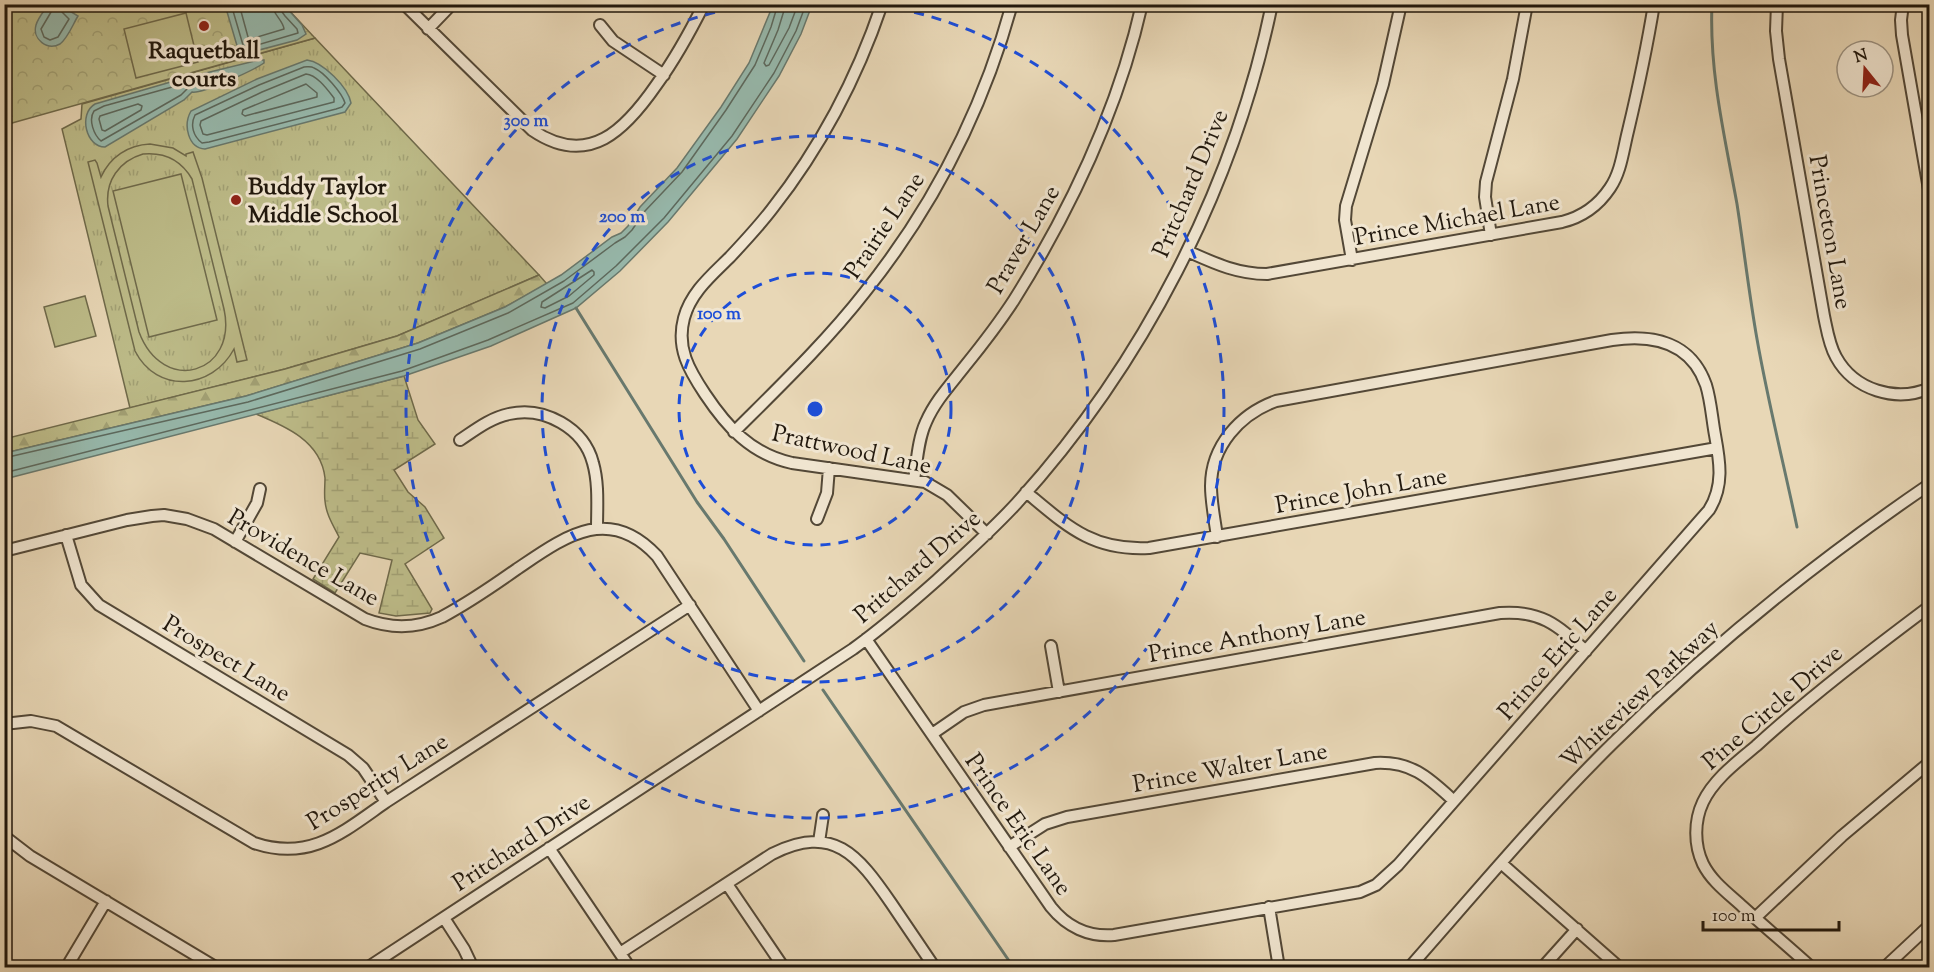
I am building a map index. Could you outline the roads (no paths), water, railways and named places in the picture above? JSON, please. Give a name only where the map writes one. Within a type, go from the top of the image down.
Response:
[{"type":"street","points":[[404,4],[526,125],[538,134],[559,142],[582,145],[609,137],[622,128],[635,114],[664,75],[704,4]]},
{"type":"street","points":[[428,29],[452,4]]},
{"type":"street","name":"Prattwood Lane","points":[[882,4],[862,59],[847,91],[815,147],[763,220],[697,292],[684,317],[682,337],[686,362],[719,415],[734,432],[757,450],[792,463],[925,482],[940,489],[987,534]]},
{"type":"street","name":"Prairie Lane","points":[[734,432],[813,352],[859,300],[912,227],[938,184],[968,125],[996,56],[1012,4]]},
{"type":"street","name":"Praver Lane","points":[[914,480],[921,436],[930,414],[1013,301],[1047,244],[1078,184],[1105,123],[1142,4]]},
{"type":"street","name":"Pritchard Drive","points":[[368,968],[866,639],[913,601],[987,534],[1026,492],[1077,430],[1134,348],[1187,251],[1216,187],[1240,123],[1272,4]]},
{"type":"street","points":[[1352,260],[1345,220],[1346,206],[1378,102],[1401,4]]},
{"type":"street","points":[[1491,235],[1485,197],[1486,182],[1513,79],[1527,4]]},
{"type":"street","name":"Prince Michael Lane","points":[[1187,251],[1231,270],[1251,274],[1275,273],[1570,220],[1592,208],[1609,189],[1620,164],[1635,103],[1654,4]]},
{"type":"street","name":"Princeton Lane","points":[[1777,4],[1776,31],[1779,59],[1824,316],[1833,353],[1845,370],[1868,388],[1900,395],[1917,393],[1929,388]]},
{"type":"street","points":[[1903,4],[1902,35],[1929,195]]},
{"type":"street","points":[[600,25],[613,41],[664,75]]},
{"type":"street","name":"Prince Eric Lane","points":[[866,639],[1054,912],[1070,925],[1091,934],[1106,936],[1125,934],[1353,893],[1376,885],[1398,866],[1709,510],[1720,482],[1720,465],[1705,384],[1695,365],[1686,355],[1670,344],[1650,338],[1632,337],[1276,401],[1261,407],[1242,420],[1231,432],[1216,460],[1211,490],[1217,537]]},
{"type":"street","points":[[460,440],[492,420],[517,412],[541,414],[563,424],[580,438],[591,458],[597,483],[597,529]]},
{"type":"street","name":"Prince John Lane","points":[[1026,492],[1071,529],[1086,537],[1132,549],[1149,548],[1717,448]]},
{"type":"street","points":[[817,519],[827,493],[829,468]]},
{"type":"street","name":"Whiteview Parkway","points":[[1409,968],[1545,813],[1604,752],[1696,666],[1828,557],[1929,484]]},
{"type":"street","points":[[235,542],[257,503],[260,489]]},
{"type":"street","name":"Providence Lane","points":[[4,550],[140,517],[164,516],[187,519],[205,525],[353,613],[381,624],[400,627],[424,624],[442,617],[564,538],[597,529],[622,532],[644,543],[657,555],[759,711]]},
{"type":"street","name":"Prospect Lane","points":[[66,536],[81,585],[99,605],[348,755],[363,768],[386,802]]},
{"type":"street","name":"Prosperity Lane","points":[[4,724],[31,721],[64,730],[241,837],[270,848],[300,849],[316,846],[342,833],[386,802],[690,605]]},
{"type":"street","name":"Pine Circle Drive","points":[[1812,968],[1716,882],[1704,865],[1698,848],[1696,830],[1703,802],[1716,782],[1768,735],[1830,682],[1929,606]]},
{"type":"street","name":"Prince Anthony Lane","points":[[932,734],[964,712],[976,707],[1500,613],[1526,613],[1547,619],[1586,651]]},
{"type":"street","points":[[1051,646],[1059,692]]},
{"type":"street","points":[[1755,918],[1842,836],[1929,762]]},
{"type":"street","name":"Prince Walter Lane","points":[[1009,847],[1045,824],[1067,817],[1375,763],[1396,763],[1412,768],[1454,801]]},
{"type":"street","points":[[819,842],[823,815]]},
{"type":"street","points":[[4,836],[22,851],[217,968]]},
{"type":"street","points":[[620,954],[780,850],[802,843],[819,842],[845,851],[864,866],[935,968]]},
{"type":"street","points":[[549,848],[630,968]]},
{"type":"street","points":[[1502,863],[1620,968]]},
{"type":"street","points":[[727,884],[784,968]]},
{"type":"street","points":[[66,968],[106,901]]},
{"type":"street","points":[[1269,907],[1279,968]]},
{"type":"street","points":[[444,918],[473,968]]},
{"type":"street","points":[[1884,968],[1929,925]]},
{"type":"street","points":[[1542,968],[1576,929]]},
{"type":"water","points":[[48,5],[60,5],[78,16],[65,38],[55,46],[46,45],[38,39],[35,30],[38,20]]},
{"type":"water","points":[[225,5],[284,5],[302,25],[306,34],[297,40],[244,54],[238,49]]},
{"type":"water","points":[[773,5],[812,5],[801,34],[779,76],[737,139],[668,222],[620,271],[576,308],[491,346],[404,376],[5,479],[5,453],[246,396],[418,343],[505,307],[561,275],[612,237],[621,233],[640,207],[677,168],[749,63]]},
{"type":"water","points":[[264,60],[264,63],[216,86],[192,92],[184,100],[105,147],[93,142],[86,129],[87,115],[95,104],[181,79]]},
{"type":"water","points":[[307,60],[320,65],[340,83],[351,103],[345,112],[205,149],[199,148],[191,140],[187,123],[191,111],[257,79]]},
{"type":"waterway","points":[[1712,4],[1715,80],[1737,204],[1754,322],[1797,527]]},
{"type":"waterway","points":[[576,308],[697,502],[804,661]]},
{"type":"waterway","points":[[823,690],[1014,968]]},
{"type":"place","name":"Raquetball courts","points":[[204,26]]},
{"type":"place","name":"Buddy Taylor Middle School","points":[[236,200]]}]
